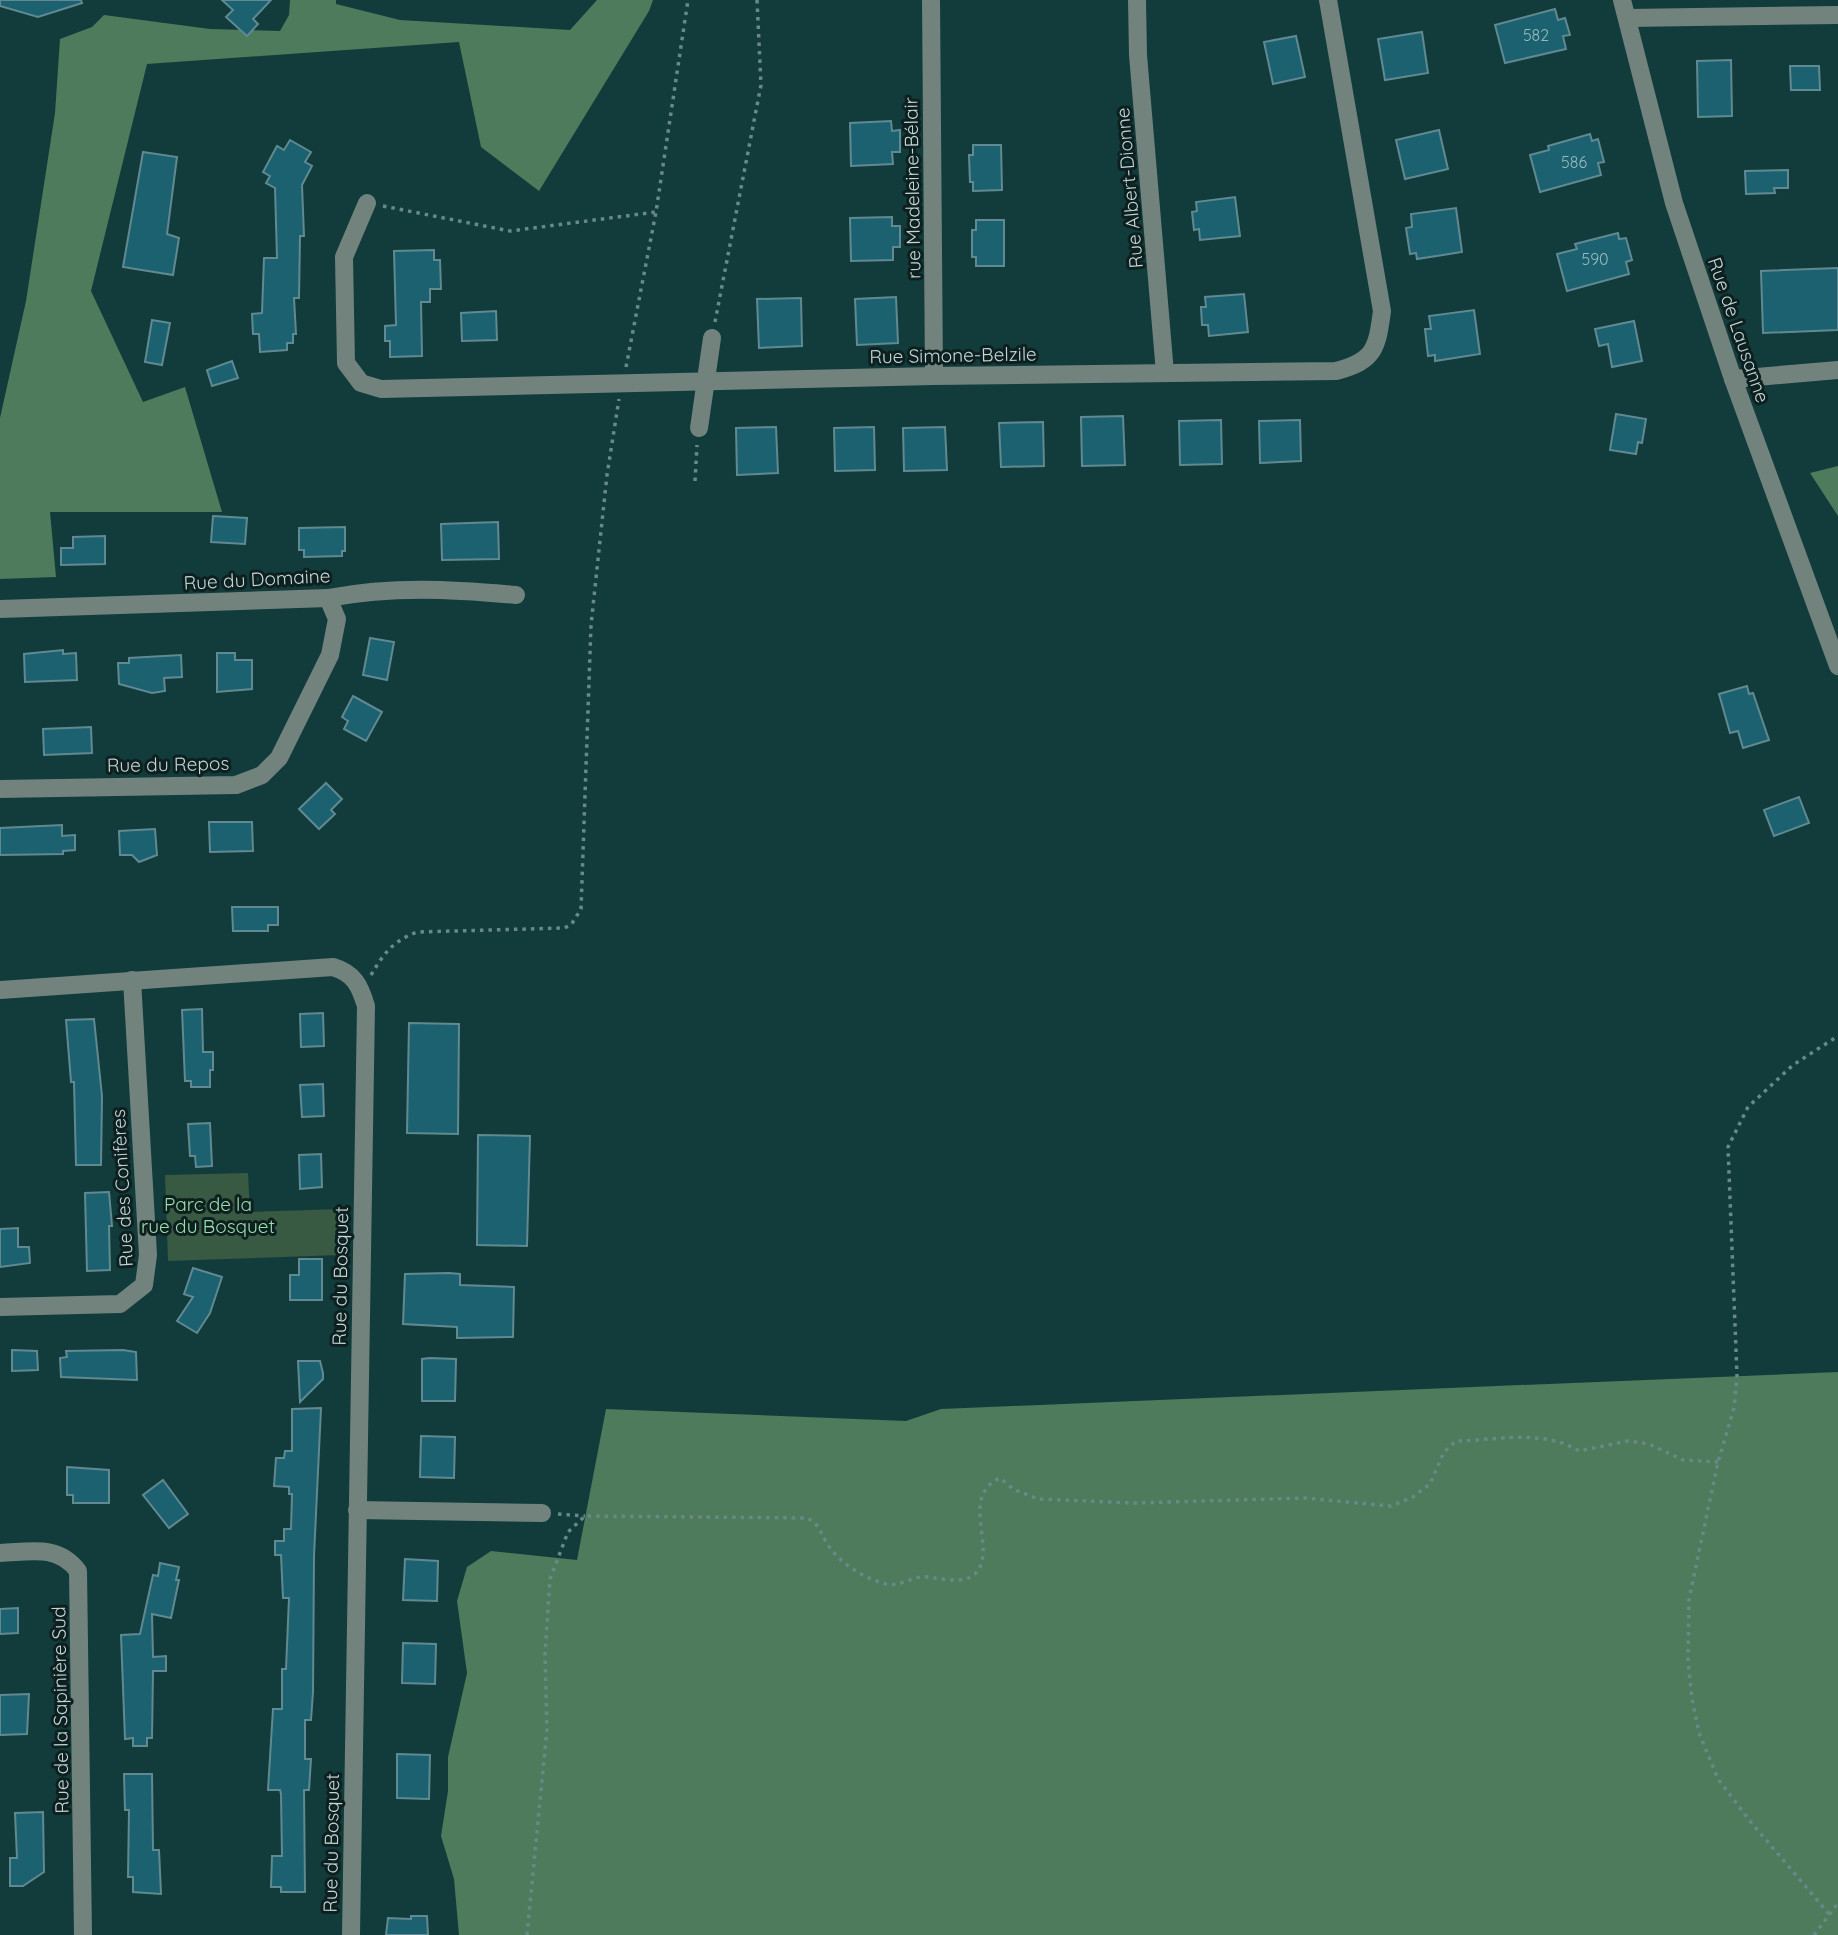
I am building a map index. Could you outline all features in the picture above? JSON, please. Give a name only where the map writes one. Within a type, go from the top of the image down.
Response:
[{"type":"street","name":"rue Madeleine-Bélair","points":[[931,0],[934,376]]},
{"type":"street","name":"Rue Albert-Dionne","points":[[1138,0],[1138,55],[1165,373]]},
{"type":"street","name":"Rue Simone-Belzile","points":[[367,203],[344,257],[346,363],[361,383],[381,389],[934,376],[1336,371],[1359,365],[1378,341],[1382,311],[1328,0]]},
{"type":"street","name":"Rue de Lausanne","points":[[1622,0],[1674,203],[1733,379],[1838,666]]},
{"type":"street","points":[[1628,18],[1838,15]]},
{"type":"street","points":[[698,437],[712,338]]},
{"type":"street","points":[[1733,379],[1838,370]]},
{"type":"street","name":"Rue du Domaine","points":[[0,609],[328,598],[426,587],[516,595]]},
{"type":"street","name":"Rue du Repos","points":[[0,789],[236,785],[262,775],[279,758],[331,655],[337,619],[328,598]]},
{"type":"street","points":[[0,990],[333,967],[347,971],[362,992]]},
{"type":"street","name":"Rue des Conifères","points":[[0,1307],[120,1304],[144,1285],[148,1255],[132,980]]},
{"type":"street","name":"Rue du Bosquet","points":[[351,1935],[366,1006],[362,992]]},
{"type":"street","points":[[357,1510],[542,1513]]},
{"type":"street","name":"Rue de la Sapinière Sud","points":[[0,1553],[50,1551],[69,1559],[78,1571],[83,1935]]},
{"type":"path","points":[[362,992],[386,950],[400,938],[427,931],[564,928],[571,925],[581,909],[591,625],[607,475],[621,383],[656,212],[688,0]]},
{"type":"path","points":[[712,338],[761,85],[757,0]]},
{"type":"path","points":[[367,203],[510,231],[656,212]]},
{"type":"path","points":[[695,481],[698,437]]},
{"type":"path","points":[[1829,1914],[1725,1788],[1699,1733],[1688,1661],[1689,1599],[1718,1462],[1734,1408],[1738,1376],[1728,1147],[1748,1107],[1793,1065],[1838,1036]]},
{"type":"path","points":[[542,1513],[585,1516],[807,1518],[817,1523],[838,1558],[861,1574],[886,1584],[899,1584],[917,1576],[965,1579],[974,1575],[982,1562],[982,1496],[989,1483],[1000,1478],[1013,1489],[1038,1499],[1135,1503],[1304,1498],[1391,1506],[1413,1497],[1430,1484],[1444,1452],[1456,1441],[1543,1439],[1564,1442],[1579,1451],[1628,1441],[1649,1444],[1683,1460],[1718,1462]]},
{"type":"path","points":[[527,1935],[547,1730],[545,1654],[550,1579],[568,1532],[585,1516]]},
{"type":"path","points":[[1814,1935],[1838,1903]]},
{"type":"green space","points":[[290,0],[336,0],[336,4],[400,20],[570,30],[597,0],[653,0],[649,11],[539,191],[481,147],[459,42],[147,64],[91,291],[143,402],[185,387],[222,512],[50,512],[56,577],[0,579],[0,418],[26,301],[55,113],[60,39],[92,27],[104,15],[210,29],[280,31],[289,15]]},
{"type":"green space","points":[[1838,466],[1838,516],[1810,473]]},
{"type":"green space","name":"Parc de la rue du Bosquet","points":[[248,1173],[250,1212],[342,1209],[341,1255],[168,1261],[165,1175]]},
{"type":"green space","points":[[1838,1372],[1838,1935],[459,1935],[454,1879],[441,1836],[448,1791],[448,1757],[467,1673],[457,1601],[467,1567],[491,1551],[577,1560],[606,1409],[906,1421],[941,1409]]},
{"type":"building","points":[[0,0],[81,0],[82,3],[38,17],[0,6]]},
{"type":"building","points":[[222,0],[271,0],[253,19],[258,24],[247,36],[226,17],[233,10]]},
{"type":"building","points":[[1555,9],[1558,20],[1565,18],[1570,35],[1563,36],[1566,49],[1505,63],[1495,25]]},
{"type":"building","points":[[1422,32],[1428,73],[1385,80],[1378,39]]},
{"type":"building","points":[[1296,36],[1305,77],[1273,84],[1264,42]]},
{"type":"building","points":[[1731,60],[1732,116],[1698,117],[1697,61]]},
{"type":"building","points":[[1790,66],[1819,66],[1820,90],[1791,90]]},
{"type":"building","points":[[891,121],[892,131],[900,130],[900,152],[892,152],[893,164],[851,166],[850,123]]},
{"type":"building","points":[[1439,130],[1448,169],[1405,179],[1396,140]]},
{"type":"building","points":[[1590,134],[1592,141],[1598,139],[1604,162],[1598,163],[1601,175],[1540,192],[1530,155],[1549,150],[1548,146]]},
{"type":"building","points":[[290,140],[311,152],[305,162],[312,166],[302,185],[304,236],[300,236],[299,298],[294,298],[296,334],[293,334],[293,343],[287,343],[287,350],[260,352],[259,334],[253,334],[252,314],[262,313],[264,258],[277,258],[275,188],[266,183],[270,176],[263,172],[277,146],[284,150]]},
{"type":"building","points":[[973,145],[1001,145],[1002,190],[973,191],[969,155],[973,155]]},
{"type":"building","points":[[143,152],[177,157],[167,234],[179,238],[173,275],[123,267]]},
{"type":"building","points":[[1788,170],[1788,188],[1774,188],[1775,193],[1746,194],[1745,171]]},
{"type":"building","points":[[1235,197],[1240,236],[1200,240],[1199,229],[1194,230],[1192,212],[1197,211],[1196,202]]},
{"type":"building","points":[[1456,208],[1462,252],[1417,259],[1416,253],[1410,254],[1406,228],[1412,227],[1411,214]]},
{"type":"building","points":[[892,217],[892,226],[900,226],[900,247],[893,247],[893,260],[851,261],[850,218]]},
{"type":"building","points":[[976,220],[1004,220],[1004,266],[976,266],[976,257],[972,257],[972,230],[976,230]]},
{"type":"building","points":[[1618,233],[1619,239],[1626,238],[1632,260],[1626,262],[1629,274],[1567,291],[1557,254],[1577,249],[1575,244]]},
{"type":"building","points":[[434,250],[434,260],[440,260],[441,289],[430,289],[430,302],[421,302],[422,356],[390,357],[390,341],[385,341],[385,326],[396,325],[394,251]]},
{"type":"building","points":[[1838,268],[1838,330],[1763,333],[1761,271]]},
{"type":"building","points":[[1244,294],[1248,332],[1209,336],[1208,325],[1202,325],[1201,307],[1206,307],[1205,297]]},
{"type":"building","points":[[896,297],[898,343],[857,345],[855,299]]},
{"type":"building","points":[[801,298],[802,346],[759,348],[757,299]]},
{"type":"building","points":[[1474,310],[1480,354],[1435,361],[1435,355],[1428,356],[1425,329],[1431,329],[1429,316]]},
{"type":"building","points":[[496,311],[497,340],[462,341],[461,313]]},
{"type":"building","points":[[152,320],[170,323],[162,365],[145,362]]},
{"type":"building","points":[[1634,321],[1642,361],[1612,367],[1608,344],[1599,346],[1595,329]]},
{"type":"building","points":[[232,361],[238,378],[212,386],[207,370]]},
{"type":"building","points":[[1616,414],[1646,419],[1642,443],[1638,442],[1636,454],[1610,450]]},
{"type":"building","points":[[1123,416],[1125,465],[1082,466],[1081,417]]},
{"type":"building","points":[[1221,420],[1222,464],[1180,465],[1179,421]]},
{"type":"building","points":[[1300,420],[1301,461],[1260,463],[1259,421]]},
{"type":"building","points":[[1043,422],[1044,466],[1001,467],[999,423]]},
{"type":"building","points":[[776,427],[778,473],[737,475],[736,428]]},
{"type":"building","points":[[874,427],[875,470],[835,471],[834,428]]},
{"type":"building","points":[[945,427],[947,470],[904,471],[903,428]]},
{"type":"building","points":[[213,516],[247,518],[245,544],[211,542]]},
{"type":"building","points":[[498,522],[499,559],[442,560],[441,524]]},
{"type":"building","points":[[345,527],[345,551],[342,551],[342,556],[304,557],[304,550],[299,550],[299,528]]},
{"type":"building","points":[[105,536],[105,564],[61,565],[61,548],[73,548],[73,537]]},
{"type":"building","points":[[370,638],[394,642],[387,680],[363,675]]},
{"type":"building","points":[[63,650],[63,654],[76,653],[77,680],[25,682],[24,654]]},
{"type":"building","points":[[217,653],[235,653],[235,660],[252,660],[252,689],[217,692]]},
{"type":"building","points":[[181,655],[182,677],[164,678],[165,691],[152,693],[119,684],[118,663],[129,663],[129,658]]},
{"type":"building","points":[[1747,686],[1749,694],[1753,693],[1769,740],[1743,748],[1738,731],[1730,733],[1719,694]]},
{"type":"building","points":[[353,696],[382,712],[366,741],[344,729],[348,721],[342,717]]},
{"type":"building","points":[[91,727],[92,753],[44,755],[43,729]]},
{"type":"building","points":[[326,783],[342,799],[331,810],[335,814],[319,829],[299,809]]},
{"type":"building","points":[[1799,797],[1809,823],[1774,836],[1764,810]]},
{"type":"building","points":[[209,822],[252,822],[253,851],[210,852]]},
{"type":"building","points":[[62,825],[62,836],[75,835],[75,850],[63,851],[63,854],[0,855],[0,828]]},
{"type":"building","points":[[155,829],[157,855],[139,862],[132,855],[120,855],[119,831]]},
{"type":"building","points":[[232,907],[278,907],[278,925],[268,925],[268,931],[233,931]]},
{"type":"building","points":[[202,1009],[203,1052],[213,1052],[213,1070],[210,1070],[210,1087],[191,1087],[191,1081],[185,1081],[182,1010]]},
{"type":"building","points":[[323,1013],[324,1046],[301,1047],[300,1014]]},
{"type":"building","points":[[94,1019],[102,1096],[101,1165],[76,1165],[74,1082],[71,1082],[66,1020]]},
{"type":"building","points":[[409,1023],[459,1024],[458,1134],[407,1133]]},
{"type":"building","points":[[323,1084],[324,1116],[302,1117],[300,1085]]},
{"type":"building","points":[[210,1123],[212,1166],[196,1167],[195,1156],[190,1156],[188,1124]]},
{"type":"building","points":[[478,1135],[530,1136],[527,1246],[477,1245]]},
{"type":"building","points":[[321,1154],[322,1187],[300,1189],[299,1155]]},
{"type":"building","points":[[109,1192],[112,1226],[109,1226],[110,1270],[87,1271],[85,1193]]},
{"type":"building","points":[[18,1228],[18,1247],[29,1247],[30,1263],[0,1267],[0,1229]]},
{"type":"building","points":[[299,1259],[322,1259],[322,1300],[290,1300],[290,1275],[299,1275]]},
{"type":"building","points":[[193,1268],[222,1277],[210,1313],[197,1333],[177,1321],[193,1297],[184,1294]]},
{"type":"building","points":[[405,1274],[460,1274],[460,1285],[514,1287],[513,1337],[457,1338],[457,1327],[403,1324]]},
{"type":"building","points":[[12,1350],[37,1351],[38,1370],[12,1371]]},
{"type":"building","points":[[66,1351],[136,1352],[137,1380],[61,1377],[60,1358],[67,1357]]},
{"type":"building","points":[[422,1359],[456,1359],[455,1401],[422,1401]]},
{"type":"building","points":[[298,1361],[320,1361],[323,1373],[323,1379],[300,1402]]},
{"type":"building","points":[[321,1408],[314,1556],[313,1692],[311,1720],[305,1720],[305,1759],[311,1759],[309,1790],[304,1790],[305,1892],[281,1892],[281,1887],[271,1887],[272,1856],[282,1856],[281,1794],[280,1790],[268,1790],[273,1709],[282,1709],[282,1669],[286,1669],[289,1598],[283,1598],[281,1555],[275,1555],[275,1541],[284,1541],[284,1529],[291,1529],[292,1494],[289,1494],[289,1487],[274,1486],[276,1458],[284,1458],[285,1451],[292,1451],[292,1409]]},
{"type":"building","points":[[421,1436],[455,1437],[454,1478],[420,1477]]},
{"type":"building","points":[[67,1467],[109,1470],[109,1503],[73,1503],[73,1495],[67,1495]]},
{"type":"building","points":[[163,1480],[188,1514],[169,1528],[143,1495]]},
{"type":"building","points":[[405,1559],[438,1561],[437,1601],[403,1600]]},
{"type":"building","points":[[160,1563],[179,1567],[171,1618],[152,1614],[153,1657],[166,1656],[166,1671],[153,1671],[152,1738],[147,1738],[147,1746],[133,1746],[133,1738],[125,1739],[121,1635],[140,1634],[153,1575],[158,1576]]},
{"type":"building","points":[[18,1608],[18,1633],[0,1634],[0,1609]]},
{"type":"building","points":[[403,1643],[436,1644],[435,1684],[402,1683]]},
{"type":"building","points":[[29,1694],[27,1734],[0,1735],[0,1695]]},
{"type":"building","points":[[397,1754],[430,1755],[429,1799],[397,1798]]},
{"type":"building","points":[[124,1774],[152,1774],[153,1850],[159,1850],[161,1894],[133,1892],[133,1877],[128,1877],[129,1810],[125,1810]]},
{"type":"building","points":[[43,1812],[44,1872],[23,1886],[10,1886],[10,1858],[17,1858],[15,1813]]},
{"type":"building","points":[[411,1916],[427,1916],[428,1935],[386,1935],[388,1918],[411,1919]]}]
